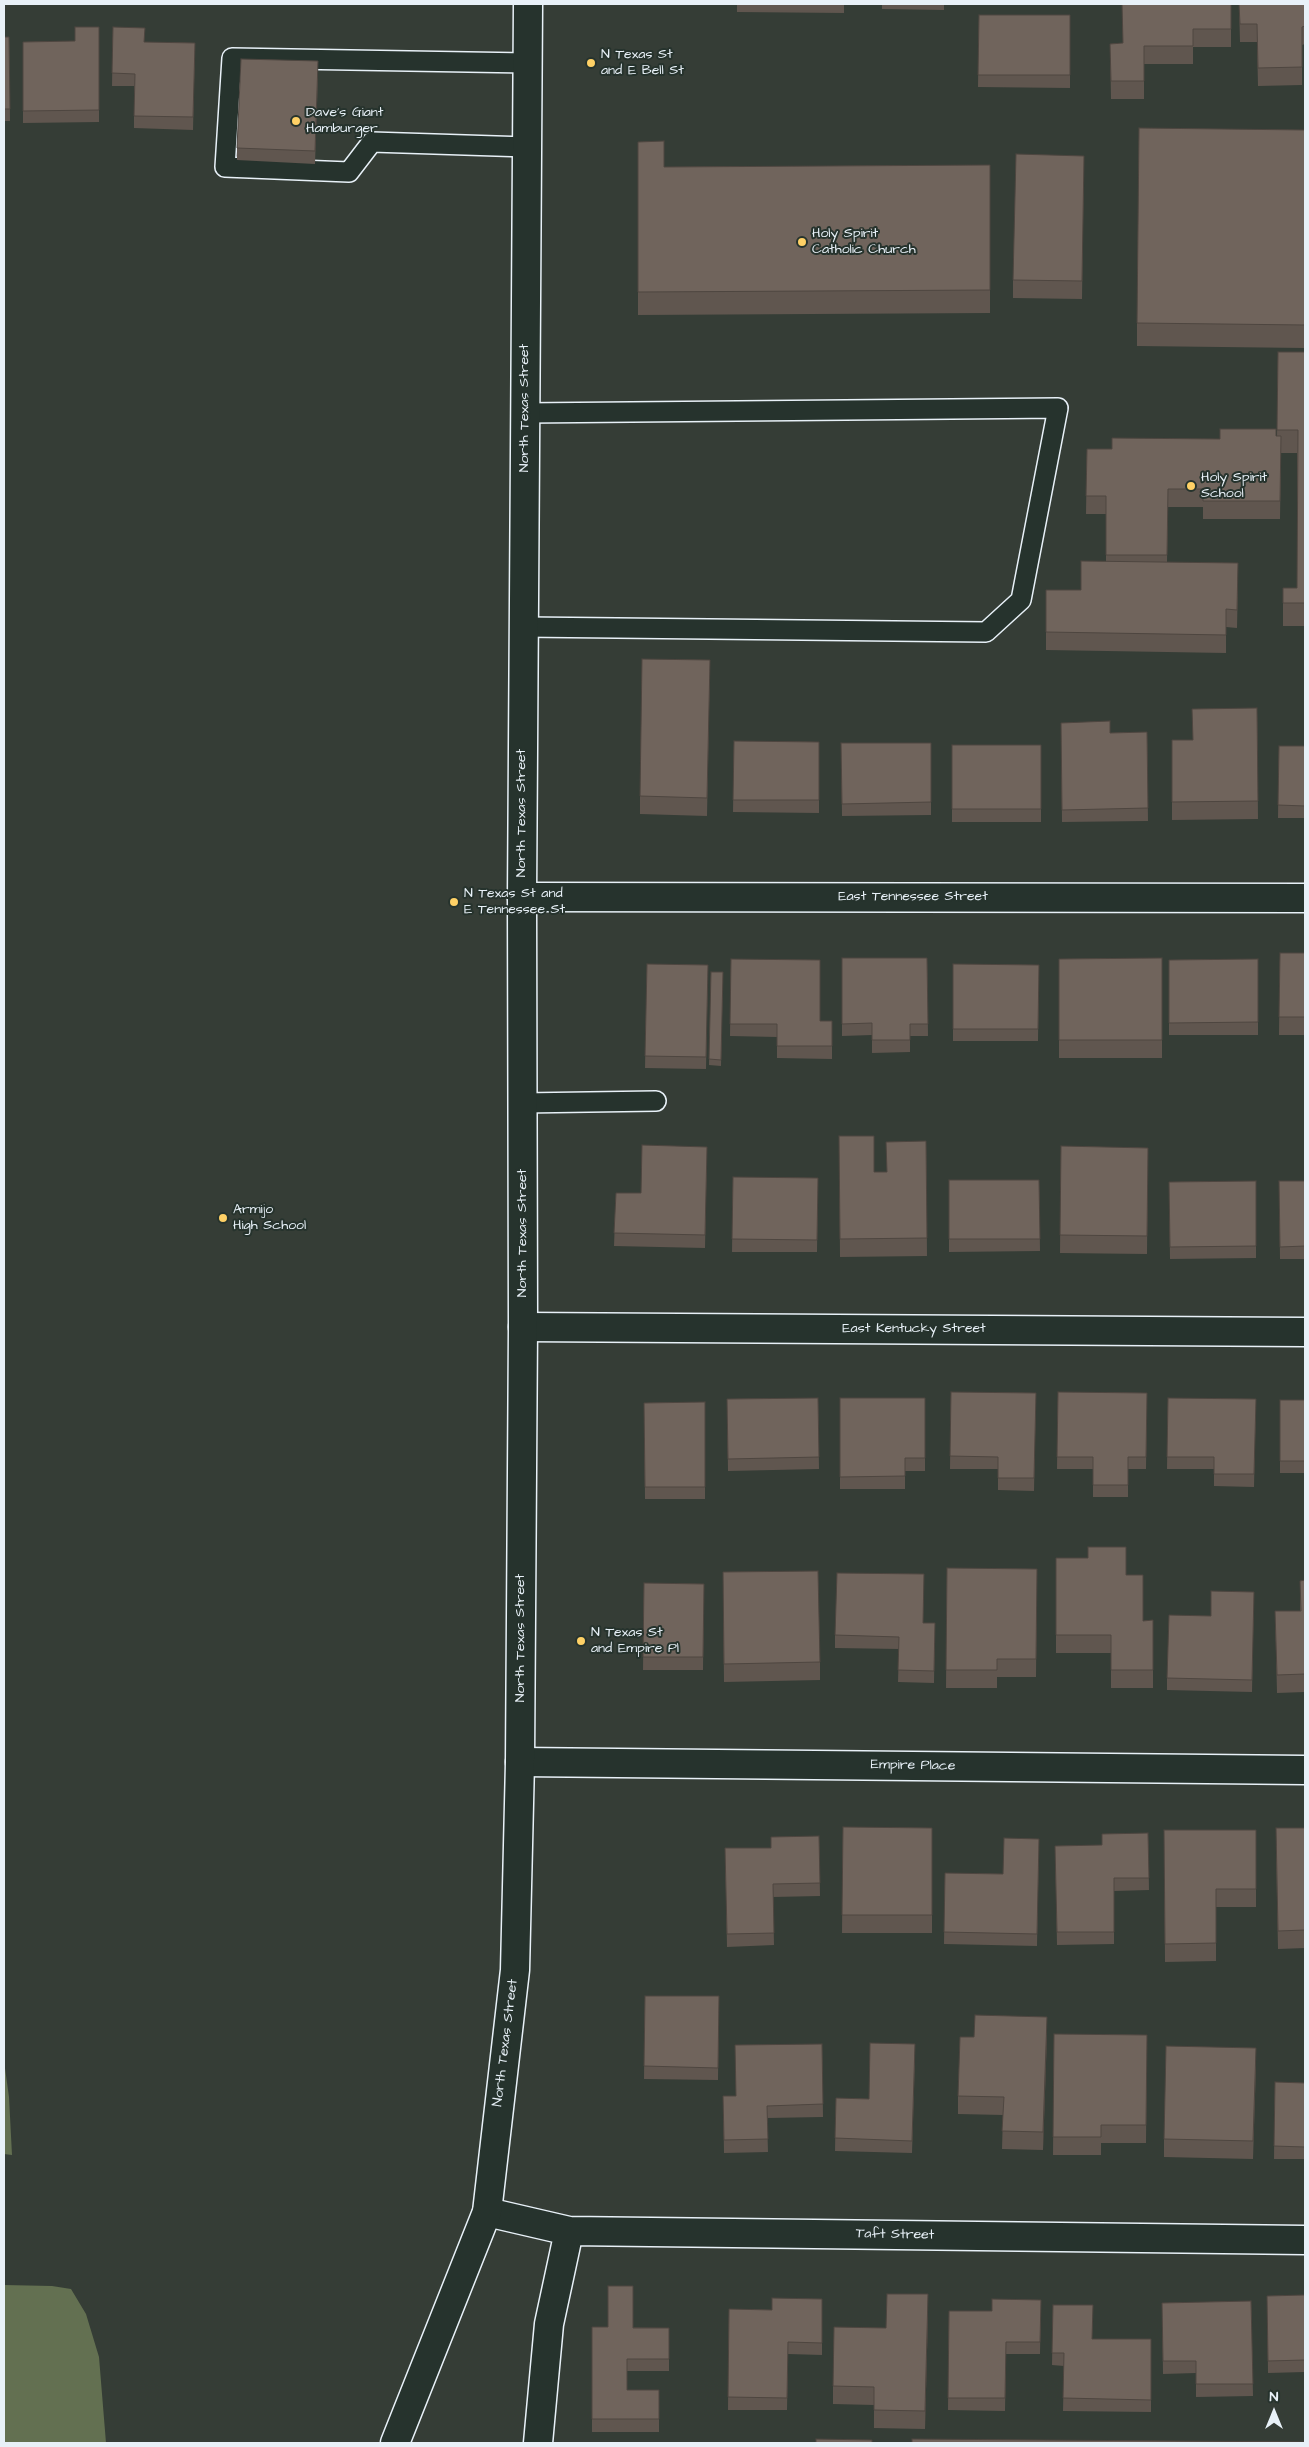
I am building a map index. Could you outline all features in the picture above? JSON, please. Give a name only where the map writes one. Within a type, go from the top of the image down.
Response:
[{"type":"street","name":"North Texas Street","points":[[395,2443],[487,2212],[515,1970],[520,1762],[523,1327],[522,897],[528,4]]},
{"type":"street","name":"East Tennessee Street","points":[[522,897],[1305,898]]},
{"type":"street","name":"East Kentucky Street","points":[[523,1327],[1305,1332]]},
{"type":"street","name":"Empire Place","points":[[520,1762],[1305,1770]]},
{"type":"street","name":"Taft Street","points":[[487,2212],[569,2231],[1305,2240]]},
{"type":"street","points":[[538,2443],[549,2324],[569,2231]]},
{"type":"lane","points":[[527,62],[232,58],[225,167],[349,172],[372,142],[527,147]]},
{"type":"lane","points":[[524,627],[986,632],[1021,600],[1058,408],[525,413]]},
{"type":"lane","points":[[522,1103],[656,1100]]},
{"type":"green space","points":[[4,2061],[9,2097],[12,2155],[4,2154]]},
{"type":"green space","points":[[4,2285],[52,2286],[71,2289],[86,2314],[99,2357],[106,2443],[4,2443]]},
{"type":"building","points":[[1122,4],[1231,4],[1231,29],[1193,29],[1193,46],[1144,46],[1144,81],[1111,81],[1110,44],[1123,43]]},
{"type":"building","points":[[1239,4],[1305,4],[1305,26],[1302,27],[1302,67],[1258,68],[1257,24],[1240,24]]},
{"type":"building","points":[[979,15],[1070,15],[1070,75],[978,75]]},
{"type":"building","points":[[75,27],[99,27],[99,110],[23,111],[23,42],[75,41]]},
{"type":"building","points":[[113,27],[145,28],[144,42],[195,43],[193,117],[134,116],[135,74],[112,73]]},
{"type":"building","points":[[4,37],[9,37],[10,109],[4,109]]},
{"type":"building","points":[[241,59],[318,61],[315,151],[237,148]]},
{"type":"building","points":[[1139,128],[1305,130],[1305,325],[1137,323]]},
{"type":"building","points":[[664,141],[664,167],[990,165],[990,290],[638,292],[638,142]]},
{"type":"building","points":[[1016,154],[1084,156],[1082,281],[1013,280]]},
{"type":"building","points":[[1278,352],[1305,352],[1305,603],[1283,603],[1283,588],[1297,588],[1298,430],[1277,430]]},
{"type":"building","points":[[1220,429],[1276,429],[1276,436],[1281,436],[1280,501],[1203,501],[1203,489],[1168,489],[1167,555],[1106,555],[1106,496],[1086,496],[1087,449],[1112,449],[1112,438],[1220,439]]},
{"type":"building","points":[[1081,561],[1238,563],[1237,610],[1226,609],[1226,635],[1046,632],[1046,590],[1081,590]]},
{"type":"building","points":[[642,659],[710,660],[707,798],[640,796]]},
{"type":"building","points":[[1257,708],[1258,801],[1172,802],[1172,740],[1193,740],[1192,709]]},
{"type":"building","points":[[1110,721],[1110,733],[1147,732],[1148,808],[1062,810],[1061,723]]},
{"type":"building","points":[[734,741],[819,742],[819,800],[733,800]]},
{"type":"building","points":[[841,743],[931,743],[931,802],[842,804]]},
{"type":"building","points":[[952,745],[1041,745],[1041,809],[952,809]]},
{"type":"building","points":[[1279,746],[1305,746],[1305,806],[1278,805]]},
{"type":"building","points":[[1280,953],[1305,953],[1305,1017],[1279,1017]]},
{"type":"building","points":[[842,958],[927,958],[928,1024],[910,1024],[910,1040],[872,1040],[872,1023],[842,1024]]},
{"type":"building","points":[[1162,958],[1162,1040],[1059,1040],[1059,959]]},
{"type":"building","points":[[731,959],[820,960],[820,1021],[832,1021],[832,1046],[777,1046],[777,1024],[730,1024]]},
{"type":"building","points":[[1258,959],[1258,1022],[1169,1023],[1169,960]]},
{"type":"building","points":[[647,964],[708,965],[706,1057],[645,1056]]},
{"type":"building","points":[[953,964],[1039,965],[1038,1029],[953,1029]]},
{"type":"building","points":[[711,972],[723,972],[721,1060],[709,1059]]},
{"type":"building","points":[[839,1136],[874,1136],[874,1172],[887,1172],[886,1142],[926,1141],[927,1238],[840,1239]]},
{"type":"building","points":[[642,1145],[707,1147],[705,1235],[614,1233],[616,1193],[641,1193]]},
{"type":"building","points":[[1061,1146],[1148,1148],[1147,1236],[1060,1235]]},
{"type":"building","points":[[733,1177],[818,1178],[817,1240],[732,1239]]},
{"type":"building","points":[[949,1180],[1039,1180],[1040,1239],[949,1239]]},
{"type":"building","points":[[1256,1181],[1256,1246],[1170,1247],[1169,1182]]},
{"type":"building","points":[[1279,1181],[1305,1181],[1305,1246],[1280,1247]]},
{"type":"building","points":[[951,1392],[1036,1393],[1034,1478],[998,1478],[998,1457],[950,1456]]},
{"type":"building","points":[[1058,1392],[1147,1393],[1146,1457],[1128,1457],[1128,1485],[1093,1485],[1093,1457],[1057,1457]]},
{"type":"building","points":[[818,1398],[819,1457],[728,1459],[727,1399]]},
{"type":"building","points":[[840,1398],[925,1398],[925,1458],[905,1458],[905,1476],[840,1477]]},
{"type":"building","points":[[1168,1398],[1256,1399],[1254,1474],[1214,1474],[1214,1457],[1167,1457]]},
{"type":"building","points":[[1280,1400],[1305,1400],[1305,1461],[1280,1461]]},
{"type":"building","points":[[705,1402],[705,1487],[645,1487],[644,1403]]},
{"type":"building","points":[[1088,1547],[1126,1547],[1126,1575],[1143,1575],[1143,1621],[1153,1620],[1153,1670],[1111,1670],[1111,1635],[1056,1635],[1056,1558],[1088,1558]]},
{"type":"building","points":[[947,1568],[1037,1569],[1036,1659],[997,1659],[997,1670],[946,1670]]},
{"type":"building","points":[[818,1571],[820,1662],[724,1664],[723,1572]]},
{"type":"building","points":[[837,1573],[924,1574],[923,1623],[935,1623],[934,1671],[898,1670],[899,1637],[835,1635]]},
{"type":"building","points":[[1305,1580],[1305,1674],[1277,1675],[1275,1611],[1301,1611],[1300,1581]]},
{"type":"building","points":[[644,1583],[704,1584],[703,1657],[643,1657]]},
{"type":"building","points":[[1211,1591],[1254,1592],[1252,1680],[1167,1678],[1169,1615],[1211,1616]]},
{"type":"building","points":[[843,1827],[932,1828],[932,1915],[842,1915]]},
{"type":"building","points":[[1276,1828],[1305,1828],[1305,1930],[1278,1931]]},
{"type":"building","points":[[1164,1830],[1256,1830],[1256,1889],[1216,1889],[1216,1943],[1165,1944]]},
{"type":"building","points":[[1148,1833],[1149,1878],[1114,1878],[1114,1932],[1057,1932],[1055,1846],[1102,1845],[1102,1834]]},
{"type":"building","points":[[819,1836],[820,1883],[773,1884],[774,1933],[727,1934],[725,1848],[771,1848],[771,1837]]},
{"type":"building","points":[[1004,1838],[1039,1839],[1037,1934],[944,1932],[945,1873],[1003,1874]]},
{"type":"building","points":[[645,1996],[719,1996],[718,2068],[644,2066]]},
{"type":"building","points":[[975,2015],[1047,2017],[1043,2132],[1002,2131],[1004,2097],[958,2096],[960,2037],[974,2037]]},
{"type":"building","points":[[1054,2034],[1147,2035],[1146,2125],[1101,2125],[1101,2137],[1053,2137]]},
{"type":"building","points":[[870,2043],[915,2044],[912,2141],[835,2138],[836,2098],[869,2099]]},
{"type":"building","points":[[822,2044],[823,2104],[767,2106],[768,2139],[724,2140],[723,2096],[736,2096],[735,2045]]},
{"type":"building","points":[[1166,2046],[1256,2048],[1253,2141],[1164,2139]]},
{"type":"building","points":[[1275,2082],[1305,2083],[1305,2147],[1274,2146]]},
{"type":"building","points":[[608,2286],[633,2286],[633,2328],[669,2328],[669,2359],[627,2359],[627,2390],[659,2390],[659,2419],[592,2419],[592,2327],[608,2327]]},
{"type":"building","points":[[887,2294],[928,2294],[925,2411],[874,2410],[874,2387],[833,2386],[834,2327],[886,2328]]},
{"type":"building","points":[[1305,2295],[1305,2360],[1268,2361],[1267,2296]]},
{"type":"building","points":[[772,2298],[822,2299],[822,2343],[788,2342],[787,2398],[728,2397],[729,2309],[772,2310]]},
{"type":"building","points":[[992,2299],[1041,2300],[1040,2342],[1006,2342],[1005,2398],[948,2398],[949,2311],[992,2311]]},
{"type":"building","points":[[1251,2301],[1253,2384],[1196,2384],[1196,2361],[1163,2361],[1162,2303]]},
{"type":"building","points":[[1053,2305],[1093,2305],[1092,2339],[1151,2339],[1151,2400],[1063,2398],[1064,2353],[1052,2353]]},
{"type":"building","points":[[816,2439],[872,2440],[872,2443],[816,2443]]},
{"type":"building","points":[[912,2439],[1305,2442],[1305,2443],[912,2443]]},
{"type":"place","name":"N Texas St and E Bell St","points":[[591,63]]},
{"type":"place","name":"Dave's Giant Hamburger","points":[[296,121]]},
{"type":"place","name":"Holy Spirit Catholic Church","points":[[802,242]]},
{"type":"place","name":"Holy Spirit School","points":[[1191,486]]},
{"type":"place","name":"N Texas St and E Tennessee St","points":[[454,902]]},
{"type":"place","name":"Armijo High School","points":[[223,1218]]},
{"type":"place","name":"N Texas St and Empire Pl","points":[[581,1641]]}]
